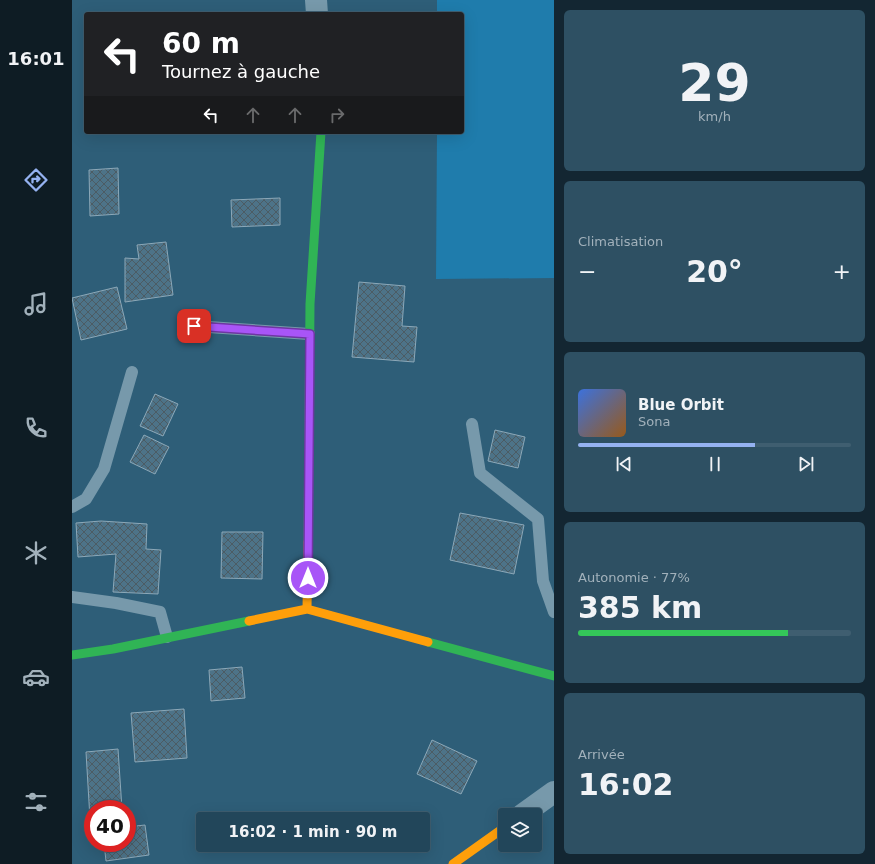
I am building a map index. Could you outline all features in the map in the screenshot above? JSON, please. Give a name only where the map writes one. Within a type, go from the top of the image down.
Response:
[{"type":"street","points":[[316,0],[317,12]]},
{"type":"street","points":[[307,609],[310,304],[321,134]]},
{"type":"street","points":[[72,655],[113,649],[307,609],[554,676]]},
{"type":"street","points":[[532,808],[554,792]]},
{"type":"street","points":[[453,864],[498,832]]},
{"type":"lane","points":[[194,326],[310,334]]},
{"type":"lane","points":[[72,507],[86,499],[104,469],[132,372]]},
{"type":"lane","points":[[472,424],[480,473],[538,519],[543,581],[554,612]]},
{"type":"lane","points":[[72,597],[116,603],[160,612],[167,637]]},
{"type":"shaded area","points":[[437,0],[554,0],[554,278],[436,279],[437,134],[464,134],[464,12],[437,12]]},
{"type":"building","points":[[118,168],[119,214],[90,216],[89,170]]},
{"type":"building","points":[[280,198],[280,225],[232,227],[231,200]]},
{"type":"building","points":[[166,242],[173,295],[125,302],[125,258],[139,259],[137,245]]},
{"type":"building","points":[[359,282],[405,286],[402,326],[417,327],[414,362],[352,357]]},
{"type":"building","points":[[117,287],[127,329],[81,340],[72,298]]},
{"type":"building","points":[[155,394],[178,404],[163,436],[140,426]]},
{"type":"building","points":[[495,430],[525,437],[518,468],[488,461]]},
{"type":"building","points":[[144,435],[169,447],[155,474],[130,462]]},
{"type":"building","points":[[460,513],[524,525],[514,574],[450,560]]},
{"type":"building","points":[[101,521],[147,524],[146,549],[161,550],[158,594],[113,592],[116,554],[78,557],[76,523]]},
{"type":"building","points":[[222,532],[263,532],[262,579],[221,578]]},
{"type":"building","points":[[242,667],[245,698],[211,701],[209,670]]},
{"type":"building","points":[[184,709],[187,758],[135,762],[131,713]]},
{"type":"building","points":[[432,740],[477,761],[461,794],[417,774]]},
{"type":"building","points":[[118,749],[121,800],[89,800],[86,752]]},
{"type":"building","points":[[145,825],[149,855],[106,861],[105,852],[136,852],[136,826]]},
{"type":"traffic: fast","points":[[308,542],[310,304],[321,134]]},
{"type":"traffic: fast","points":[[72,655],[113,649],[249,621]]},
{"type":"traffic: fast","points":[[428,642],[554,676]]},
{"type":"traffic: slow","points":[[308,542],[307,609],[428,642]]},
{"type":"traffic: slow","points":[[249,621],[307,609]]},
{"type":"traffic: slow","points":[[453,864],[498,832]]},
{"type":"route","points":[[194,326],[310,334],[308,578]]}]
